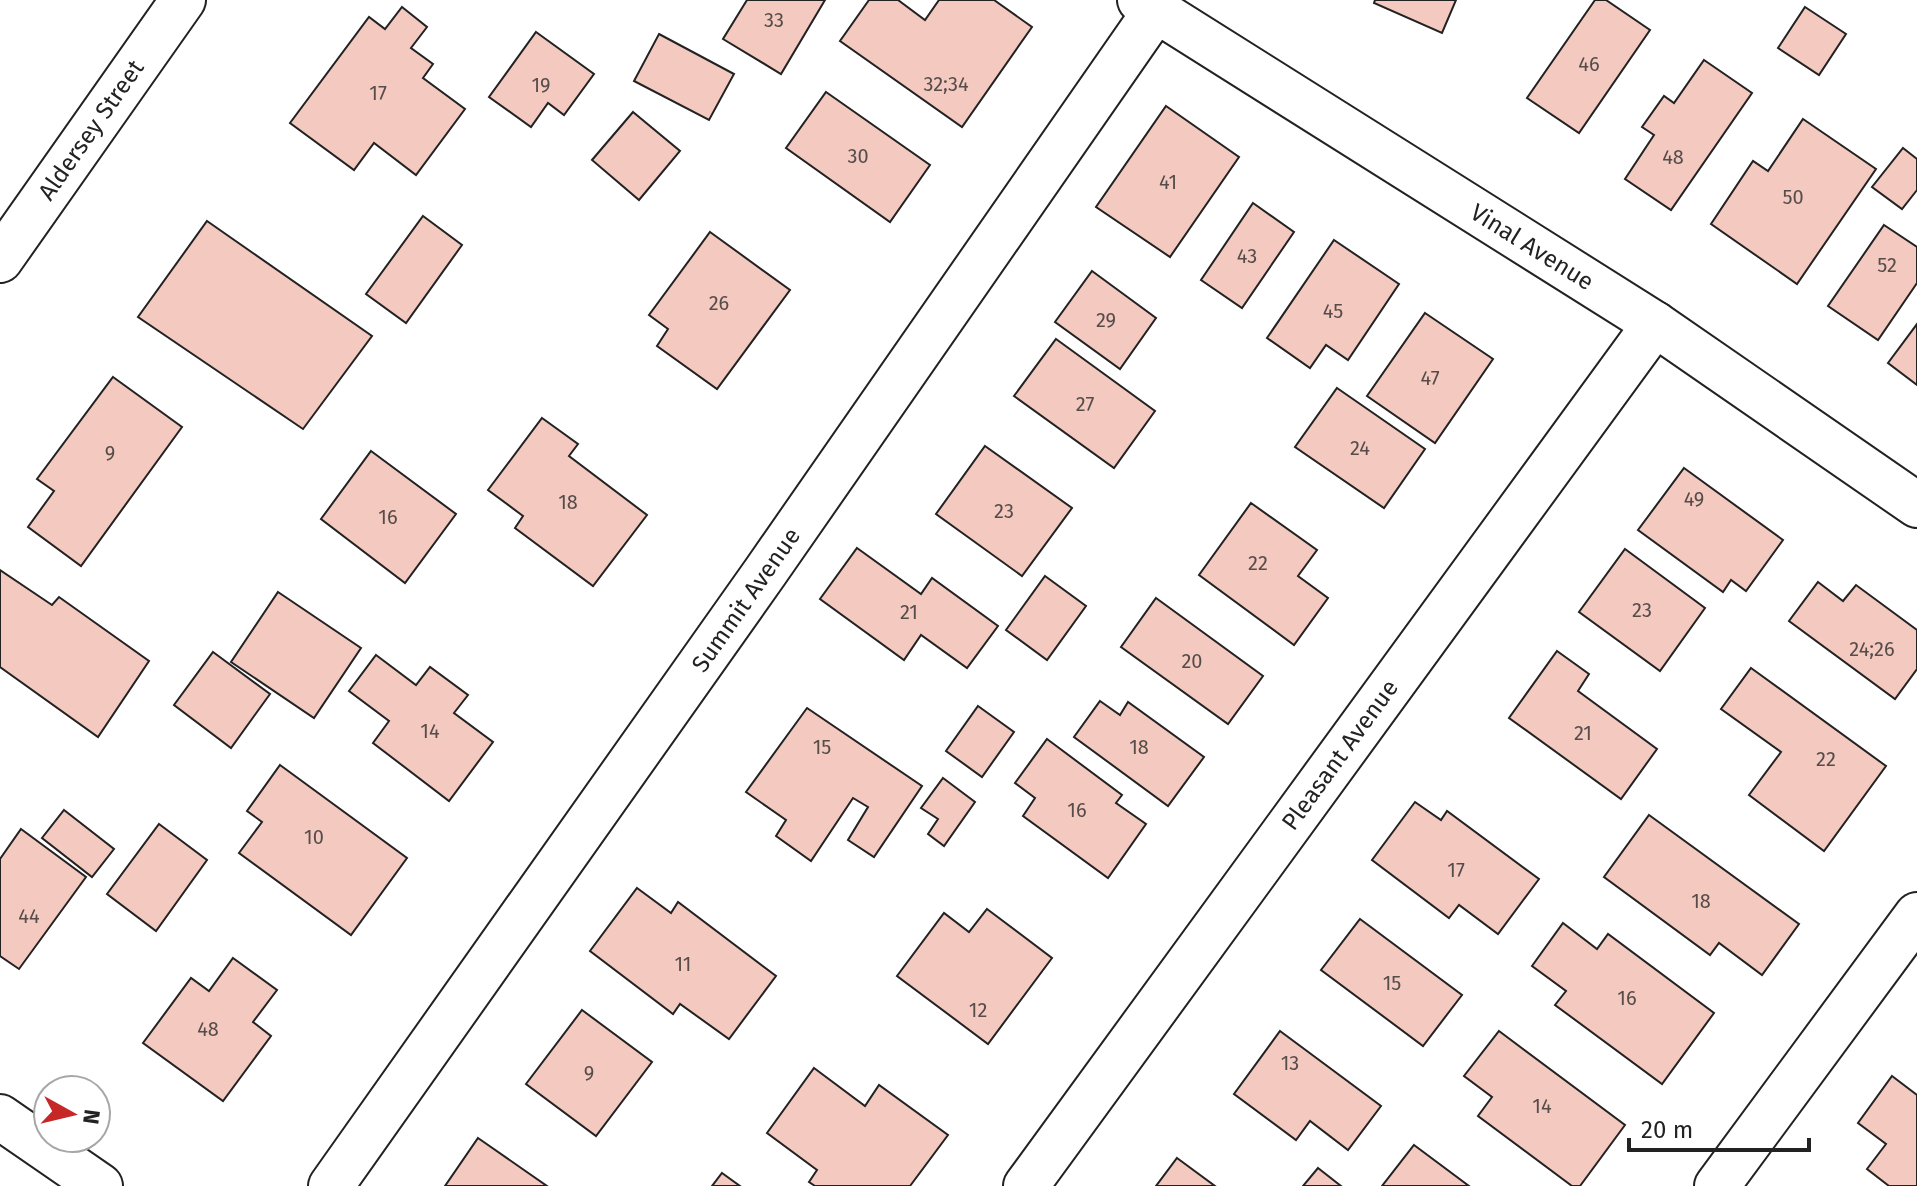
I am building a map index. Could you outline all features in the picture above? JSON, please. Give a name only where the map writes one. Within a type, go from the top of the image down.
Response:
[{"type":"street","name":"Aldersey Street","points":[[0,260],[183,0]]},
{"type":"street","name":"Vinal Avenue","points":[[1148,5],[1655,324],[1917,505]]},
{"type":"street","name":"Summit Avenue","points":[[331,1186],[775,559],[1148,5]]},
{"type":"street","name":"Pleasant Avenue","points":[[1026,1186],[1655,324]]},
{"type":"street","points":[[1717,1186],[1917,915]]},
{"type":"street","points":[[0,1117],[100,1186]]},
{"type":"building","points":[[747,0],[825,0],[781,74],[723,39]]},
{"type":"building","points":[[869,0],[898,0],[925,20],[939,0],[994,0],[1032,27],[962,127],[840,41]]},
{"type":"building","points":[[1375,0],[1456,0],[1442,33],[1374,3]]},
{"type":"building","points":[[1595,0],[1606,0],[1650,30],[1579,133],[1527,98]]},
{"type":"building","points":[[402,7],[427,27],[411,48],[433,64],[423,78],[465,109],[416,175],[374,143],[354,170],[290,123],[369,17],[385,29]]},
{"type":"building","points":[[1805,7],[1846,34],[1819,75],[1778,48]]},
{"type":"building","points":[[536,32],[594,74],[564,115],[548,103],[531,127],[489,97]]},
{"type":"building","points":[[659,34],[734,74],[709,120],[634,81]]},
{"type":"building","points":[[1704,60],[1752,93],[1671,210],[1625,179],[1654,135],[1642,127],[1664,96],[1674,103]]},
{"type":"building","points":[[826,92],[930,165],[890,222],[786,148]]},
{"type":"building","points":[[1166,106],[1239,157],[1170,257],[1096,207]]},
{"type":"building","points":[[633,112],[680,151],[639,200],[592,160]]},
{"type":"building","points":[[1803,119],[1876,169],[1797,284],[1711,224],[1753,161],[1768,171]]},
{"type":"building","points":[[1903,148],[1917,159],[1917,190],[1902,209],[1872,187]]},
{"type":"building","points":[[1253,203],[1294,232],[1242,308],[1201,280]]},
{"type":"building","points":[[423,216],[462,245],[406,323],[366,294]]},
{"type":"building","points":[[207,221],[372,336],[303,429],[138,317]]},
{"type":"building","points":[[1884,225],[1917,247],[1917,283],[1878,340],[1828,306]]},
{"type":"building","points":[[710,232],[790,290],[717,389],[657,346],[668,329],[649,315]]},
{"type":"building","points":[[1334,240],[1399,284],[1348,360],[1326,345],[1310,368],[1267,338]]},
{"type":"building","points":[[1092,271],[1156,318],[1120,369],[1055,322]]},
{"type":"building","points":[[1425,313],[1493,359],[1435,443],[1367,396]]},
{"type":"building","points":[[1917,324],[1917,385],[1888,363]]},
{"type":"building","points":[[1056,339],[1155,411],[1114,468],[1014,396]]},
{"type":"building","points":[[113,377],[182,427],[81,566],[28,527],[54,491],[37,479]]},
{"type":"building","points":[[1337,388],[1425,449],[1384,508],[1295,447]]},
{"type":"building","points":[[542,418],[578,444],[569,456],[647,515],[593,586],[515,528],[523,516],[488,490]]},
{"type":"building","points":[[985,446],[1072,508],[1022,576],[936,514]]},
{"type":"building","points":[[371,451],[456,514],[405,583],[321,519]]},
{"type":"building","points":[[1684,468],[1783,540],[1746,591],[1731,580],[1723,592],[1638,530]]},
{"type":"building","points":[[1251,503],[1317,550],[1298,576],[1328,598],[1294,645],[1199,575]]},
{"type":"building","points":[[857,548],[921,594],[932,578],[998,626],[967,668],[921,635],[904,660],[820,599]]},
{"type":"building","points":[[1625,549],[1705,608],[1660,671],[1579,612]]},
{"type":"building","points":[[0,570],[52,605],[59,597],[149,661],[98,737],[0,667]]},
{"type":"building","points":[[1045,576],[1086,606],[1047,660],[1006,630]]},
{"type":"building","points":[[1818,582],[1843,601],[1856,585],[1917,630],[1917,669],[1895,699],[1789,621]]},
{"type":"building","points":[[278,592],[361,648],[314,718],[231,662]]},
{"type":"building","points":[[1156,598],[1263,676],[1228,724],[1121,647]]},
{"type":"building","points":[[1557,651],[1589,674],[1578,691],[1657,749],[1621,799],[1509,718]]},
{"type":"building","points":[[213,652],[270,694],[231,748],[174,705]]},
{"type":"building","points":[[376,655],[416,685],[430,667],[468,695],[454,713],[493,742],[449,801],[373,743],[389,721],[349,691]]},
{"type":"building","points":[[1751,668],[1886,766],[1824,851],[1749,795],[1781,752],[1721,709]]},
{"type":"building","points":[[1100,701],[1120,715],[1128,702],[1204,757],[1168,806],[1074,737]]},
{"type":"building","points":[[978,706],[1014,732],[982,777],[946,751]]},
{"type":"building","points":[[807,708],[922,786],[874,857],[848,840],[868,807],[853,798],[811,861],[776,836],[786,820],[746,792]]},
{"type":"building","points":[[1047,739],[1122,795],[1116,803],[1146,824],[1108,878],[1023,816],[1035,798],[1015,783]]},
{"type":"building","points":[[280,765],[407,858],[351,935],[239,853],[262,822],[247,811]]},
{"type":"building","points":[[943,778],[975,802],[944,846],[928,834],[938,819],[921,808]]},
{"type":"building","points":[[1415,802],[1441,820],[1447,811],[1539,879],[1498,934],[1459,905],[1449,918],[1372,860]]},
{"type":"building","points":[[64,810],[114,849],[92,877],[42,838]]},
{"type":"building","points":[[1649,815],[1799,924],[1762,975],[1719,943],[1710,955],[1604,877]]},
{"type":"building","points":[[159,824],[207,860],[156,931],[107,894]]},
{"type":"building","points":[[21,829],[86,877],[19,969],[0,956],[0,859]]},
{"type":"building","points":[[637,888],[671,913],[678,902],[776,976],[729,1039],[680,1004],[673,1014],[590,951]]},
{"type":"building","points":[[987,909],[1052,958],[988,1044],[897,976],[944,913],[969,932]]},
{"type":"building","points":[[1360,919],[1462,995],[1423,1046],[1321,970]]},
{"type":"building","points":[[1563,923],[1597,949],[1608,934],[1714,1013],[1662,1084],[1555,1005],[1566,991],[1532,966]]},
{"type":"building","points":[[233,958],[277,990],[253,1022],[271,1036],[223,1101],[143,1043],[191,978],[209,991]]},
{"type":"building","points":[[582,1010],[652,1062],[596,1136],[526,1084]]},
{"type":"building","points":[[1280,1031],[1381,1106],[1348,1150],[1310,1121],[1296,1140],[1234,1094]]},
{"type":"building","points":[[1499,1031],[1625,1125],[1580,1186],[1572,1186],[1478,1116],[1492,1097],[1464,1076]]},
{"type":"building","points":[[814,1068],[865,1106],[879,1085],[948,1135],[910,1186],[815,1186],[809,1182],[817,1170],[767,1133]]},
{"type":"building","points":[[1892,1076],[1917,1095],[1917,1186],[1889,1186],[1867,1169],[1886,1144],[1858,1123]]},
{"type":"building","points":[[478,1138],[547,1186],[445,1186]]},
{"type":"building","points":[[1414,1145],[1469,1186],[1382,1186]]},
{"type":"building","points":[[1177,1158],[1215,1186],[1156,1186]]},
{"type":"building","points":[[1318,1168],[1341,1186],[1303,1186]]},
{"type":"building","points":[[722,1173],[740,1186],[712,1186]]}]
